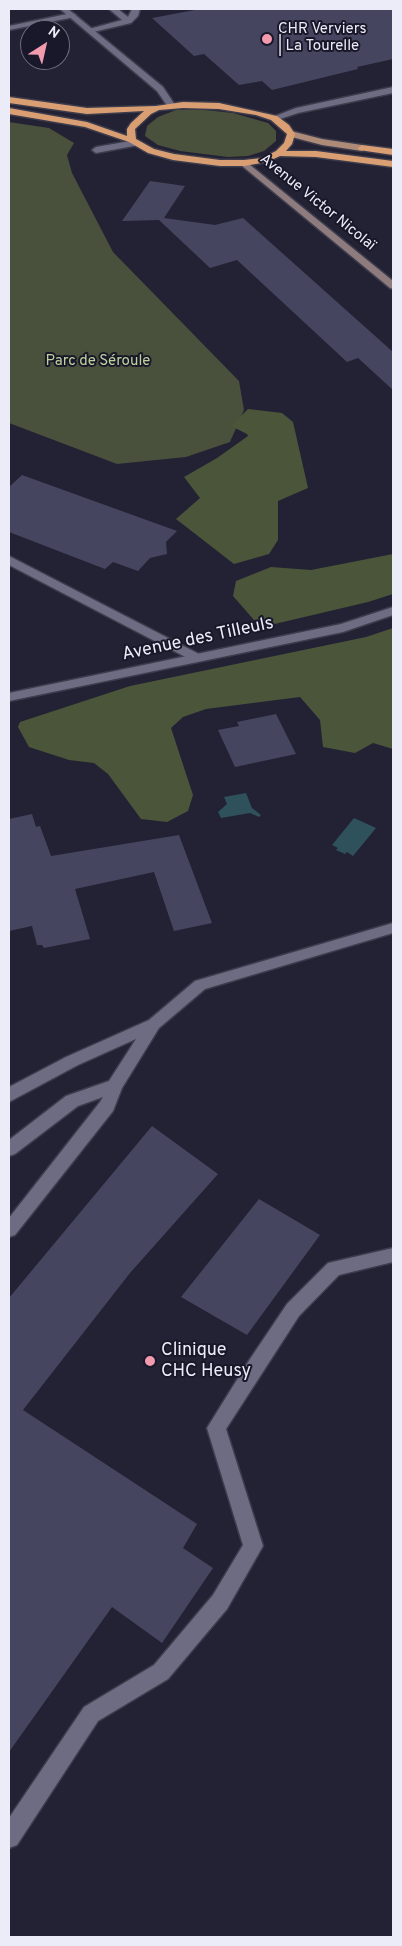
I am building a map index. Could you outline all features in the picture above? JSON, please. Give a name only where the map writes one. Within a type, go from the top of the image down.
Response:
[{"type":"highway","points":[[9,100],[86,111],[157,108],[171,105],[219,106],[274,118],[286,126],[291,134],[288,144],[279,153],[264,160],[244,163],[220,163],[173,157],[151,151],[134,141],[87,124],[9,110]]},
{"type":"highway","points":[[134,141],[130,135],[135,123],[148,112],[157,108]]},
{"type":"highway","points":[[362,148],[393,152]]},
{"type":"highway","points":[[279,153],[325,155],[393,164]]},
{"type":"main road","points":[[291,134],[322,142],[362,148]]},
{"type":"street","points":[[64,9],[160,89],[171,105]]},
{"type":"street","points":[[113,9],[128,21]]},
{"type":"street","points":[[92,31],[128,21],[134,16],[136,9]]},
{"type":"street","points":[[9,28],[72,15]]},
{"type":"street","points":[[274,118],[296,111],[393,90]]},
{"type":"street","points":[[96,150],[134,141]]},
{"type":"street","name":"Avenue Victor Nicolaï","points":[[244,163],[393,286]]},
{"type":"street","points":[[9,560],[197,658]]},
{"type":"street","name":"Avenue des Tilleuls","points":[[9,697],[343,628],[393,611]]},
{"type":"street","points":[[9,1095],[72,1062],[154,1024],[200,985],[295,956],[391,930]]},
{"type":"street","points":[[9,1230],[107,1106],[115,1086],[154,1024]]},
{"type":"street","points":[[9,1149],[72,1101],[115,1086]]},
{"type":"street","points":[[9,1836],[92,1714],[161,1672],[220,1602],[253,1546],[216,1428],[259,1361],[293,1310],[334,1268],[393,1255]]},
{"type":"green space","points":[[196,109],[233,113],[268,123],[276,131],[276,141],[264,151],[248,156],[228,157],[180,151],[158,145],[145,136],[147,126],[158,117],[176,110]]},
{"type":"green space","name":"Parc de Séroule","points":[[9,122],[49,128],[74,143],[67,155],[72,173],[113,252],[239,381],[244,410],[230,442],[186,457],[117,464],[9,423]]},
{"type":"green space","points":[[248,409],[282,413],[293,422],[308,488],[278,501],[278,540],[269,554],[234,564],[176,519],[200,498],[184,477],[217,458],[248,436],[231,426]]},
{"type":"green space","points":[[393,554],[393,594],[368,602],[266,626],[254,620],[233,596],[236,581],[271,567],[311,570]]},
{"type":"green space","points":[[393,628],[393,749],[373,743],[355,753],[323,747],[320,720],[300,697],[206,709],[183,717],[171,728],[193,795],[188,811],[167,822],[141,819],[108,774],[94,763],[69,760],[29,747],[18,727],[20,722],[130,686],[366,637]]},
{"type":"water","points":[[246,793],[252,808],[261,815],[259,817],[250,813],[221,818],[218,812],[227,804],[224,797]]},
{"type":"water","points":[[354,818],[376,828],[353,856],[347,852],[345,854],[336,850],[338,848],[332,845]]},
{"type":"building","name":"CHR Verviers | La Tourelle","points":[[200,9],[393,9],[393,59],[272,90],[262,81],[239,85],[204,54],[194,56],[152,18]]},
{"type":"building","points":[[150,181],[185,186],[164,218],[215,225],[243,218],[393,352],[393,390],[358,358],[347,362],[237,260],[210,268],[159,220],[122,221]]},
{"type":"building","points":[[22,475],[177,531],[166,542],[167,554],[150,558],[138,571],[113,562],[105,569],[9,532],[9,487]]},
{"type":"building","points":[[276,714],[296,754],[235,767],[218,730],[239,726],[237,722]]},
{"type":"building","points":[[32,814],[36,827],[40,826],[51,856],[179,835],[212,923],[174,931],[154,872],[75,889],[90,939],[44,948],[42,945],[37,945],[32,926],[9,931],[9,819]]},
{"type":"building","points":[[152,1126],[218,1174],[130,1273],[23,1410],[197,1524],[183,1548],[213,1568],[162,1643],[112,1607],[9,1752],[9,1298]]},
{"type":"building","points":[[259,1199],[320,1235],[247,1335],[181,1297]]},
{"type":"place","name":"CHR Verviers | La Tourelle","points":[[267,39]]},
{"type":"place","name":"Clinique CHC Heusy","points":[[150,1361]]}]
